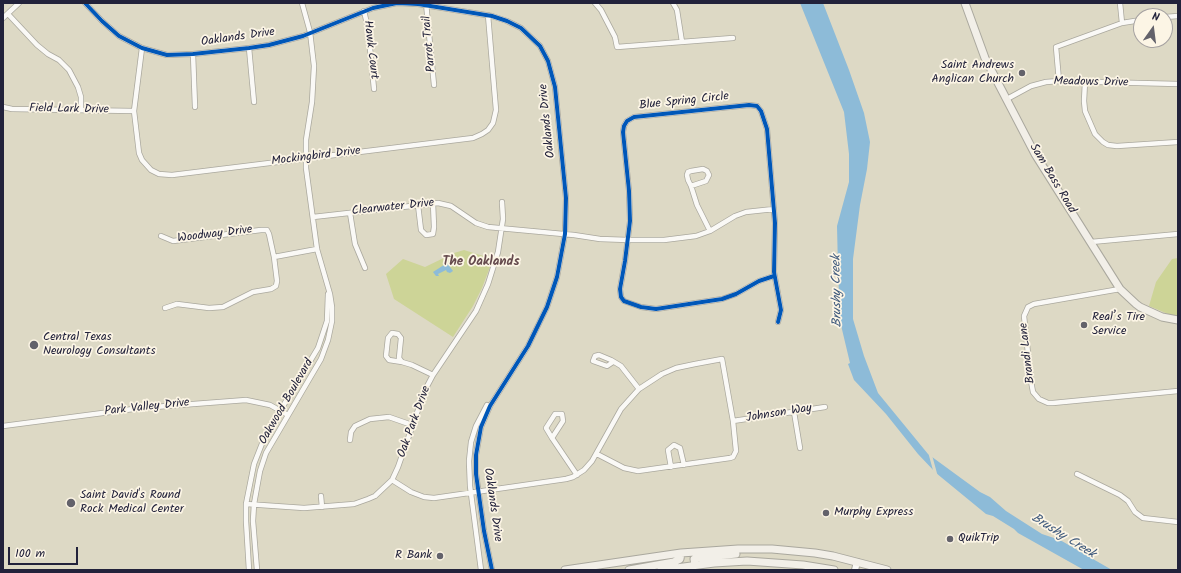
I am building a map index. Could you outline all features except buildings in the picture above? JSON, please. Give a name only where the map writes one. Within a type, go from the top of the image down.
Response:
[{"type":"main road","name":"Sam Bass Road","points":[[965,3],[985,58],[1042,167],[1120,289],[1140,307],[1162,317],[1178,320]]},
{"type":"main road","points":[[695,565],[694,560],[697,558],[752,553],[759,549]]},
{"type":"main road","points":[[566,570],[681,553],[759,549],[815,553],[887,570]]},
{"type":"main road","points":[[629,570],[679,560],[681,553]]},
{"type":"main road","points":[[661,570],[726,562],[803,565],[834,570]]},
{"type":"street","points":[[3,18],[19,3]]},
{"type":"street","name":"Oaklands Drive","points":[[85,3],[119,36],[142,48],[167,55],[193,54],[249,48],[280,42],[364,11],[397,3],[426,4],[488,15],[514,24],[528,33],[544,53],[552,70],[555,87],[566,198],[565,234],[557,277],[547,307],[528,346],[483,412],[471,442],[469,461],[471,492],[481,570]]},
{"type":"street","name":"Oakwood Boulevard","points":[[258,570],[254,534],[254,504],[257,484],[266,453],[320,359],[328,340],[332,321],[332,306],[327,282],[317,249],[306,168],[306,140],[314,83],[314,66],[310,32],[302,3]]},
{"type":"street","points":[[595,3],[601,10],[615,37],[617,47],[733,38]]},
{"type":"street","points":[[673,3],[677,10],[682,42]]},
{"type":"street","points":[[1120,3],[1122,23]]},
{"type":"street","name":"Parrot Trail","points":[[426,4],[434,85]]},
{"type":"street","name":"Hawk Court","points":[[364,11],[368,28],[374,89]]},
{"type":"street","points":[[8,14],[43,50],[59,60],[69,70],[78,87],[81,98],[80,110]]},
{"type":"street","name":"Mockingbird Drive","points":[[142,48],[134,111],[139,153],[146,166],[151,170],[160,174],[172,175],[473,138],[486,132],[493,123],[496,110],[488,15]]},
{"type":"street","points":[[1059,81],[1056,48],[1122,23],[1133,21]]},
{"type":"street","points":[[249,48],[254,102]]},
{"type":"street","points":[[193,54],[195,108]]},
{"type":"street","name":"Meadows Drive","points":[[1007,99],[1031,86],[1046,82],[1178,84]]},
{"type":"street","points":[[1085,82],[1084,101],[1086,114],[1095,134],[1105,144],[1117,146],[1178,142]]},
{"type":"street","name":"Blue Spring Circle","points":[[749,105],[757,106],[761,111],[767,129],[774,209],[774,276],[759,281],[736,294],[722,299],[656,309],[641,307],[626,302],[621,297],[620,293],[628,240],[629,192],[623,132],[627,121],[634,117],[749,105]]},
{"type":"street","name":"Field Lark Drive","points":[[3,107],[12,109],[134,111]]},
{"type":"street","points":[[691,186],[706,181],[709,175],[707,171],[691,171],[688,172],[687,175],[696,205],[710,231]]},
{"type":"street","name":"Oak Park Drive","points":[[246,504],[304,508],[354,504],[368,499],[381,491],[392,480],[425,390],[433,375],[470,320],[481,300],[498,252],[503,219],[502,202]]},
{"type":"street","points":[[418,205],[421,230],[426,235],[433,234],[433,203]]},
{"type":"street","name":"Clearwater Drive","points":[[313,217],[433,203],[450,206],[471,220],[482,225],[600,239],[628,240],[671,239],[696,236],[710,231],[735,216],[746,212],[774,209]]},
{"type":"street","points":[[350,213],[355,244],[365,268]]},
{"type":"street","name":"Woodway Drive","points":[[161,236],[173,241],[267,230],[274,257],[277,281],[276,286],[271,289],[253,292],[226,305],[216,308],[201,308],[177,304],[165,308]]},
{"type":"street","points":[[1091,242],[1178,234]]},
{"type":"street","points":[[274,257],[317,249]]},
{"type":"street","points":[[774,276],[781,310],[778,322]]},
{"type":"street","name":"Oakwood Boulevard","points":[[249,570],[246,504],[250,481],[263,440],[316,351],[322,336],[327,316],[327,282]]},
{"type":"street","name":"Brandi Lane","points":[[1120,289],[1034,304],[1028,307],[1024,316],[1030,381],[1033,392],[1039,399],[1048,403],[1053,403],[1178,390]]},
{"type":"street","points":[[402,362],[399,358],[401,338],[398,334],[392,333],[388,338],[386,356],[389,360],[412,365],[433,375]]},
{"type":"street","points":[[392,480],[411,492],[424,497],[434,498],[566,479],[577,475],[588,466],[613,421],[621,409],[639,389],[662,374],[676,368],[722,359],[733,421],[736,451],[733,457],[671,467],[631,470],[596,454]]},
{"type":"street","points":[[614,362],[621,366],[639,389]]},
{"type":"street","name":"Oaklands Drive","points":[[492,570],[478,491],[476,455],[481,427],[486,413],[503,384]]},
{"type":"street","name":"Park Valley Drive","points":[[3,426],[141,408],[220,401],[256,401],[270,405],[288,414]]},
{"type":"street","name":"Johnson Way","points":[[733,421],[825,407]]},
{"type":"street","points":[[794,412],[800,448]]},
{"type":"street","points":[[552,438],[563,421],[562,414],[555,414],[546,428],[552,438],[577,475]]},
{"type":"street","points":[[350,440],[351,432],[355,426],[370,419],[388,417],[412,425]]},
{"type":"street","points":[[671,467],[668,450],[674,445],[680,448],[684,465]]},
{"type":"street","points":[[1077,474],[1120,495],[1128,501],[1135,512],[1143,518],[1178,522]]},
{"type":"street","points":[[321,496],[322,507]]},
{"type":"street","points":[[855,570],[861,565]]},
{"type":"green space","points":[[464,250],[493,259],[482,288],[473,306],[453,337],[394,299],[386,274],[403,259],[425,267],[454,253]]},
{"type":"green space","points":[[1178,258],[1178,316],[1173,316],[1149,306],[1156,282],[1172,259]]},
{"type":"water","points":[[800,3],[823,3],[864,113],[870,142],[853,259],[853,319],[864,356],[878,393],[928,454],[980,492],[990,497],[1006,511],[1042,534],[1060,540],[1112,570],[1084,570],[1018,533],[993,516],[986,514],[936,473],[918,454],[886,414],[854,380],[848,364],[850,363],[840,321],[838,269],[837,226],[849,182],[849,154],[844,112]]},
{"type":"water","points":[[447,263],[453,271],[450,273],[446,270],[438,274],[439,276],[436,276],[433,272]]},
{"type":"pier","points":[[928,452],[932,455],[938,477],[934,474]]},
{"type":"cycle path","points":[[85,3],[119,36],[142,48],[167,55],[193,54],[269,45],[303,36],[373,8],[397,3],[418,4],[492,16],[521,28],[540,46],[548,61],[555,87],[566,198],[565,234],[557,277],[547,307],[528,346],[490,406],[481,427],[476,455],[476,474],[484,531],[492,570]]},
{"type":"cycle path","points":[[774,276],[759,281],[736,294],[722,299],[656,309],[641,307],[624,301],[621,297],[620,289],[630,221],[629,191],[623,132],[627,121],[634,117],[749,105],[757,106],[761,111],[767,129],[775,223],[774,272],[781,310],[778,322]]},
{"type":"place","name":"Saint Andrews Anglican Church","points":[[1022,73]]},
{"type":"place","name":"Real’s Tire Service","points":[[1084,325]]},
{"type":"place","name":"Central Texas Neurology Consultants","points":[[34,345]]},
{"type":"place","name":"Saint David's Round Rock Medical Center","points":[[71,503]]},
{"type":"place","name":"Murphy Express","points":[[826,513]]},
{"type":"place","name":"QuikTrip","points":[[950,539]]},
{"type":"place","name":"R Bank","points":[[440,556]]},
{"type":"district","name":"The Oaklands","points":[[481,263]]},
{"type":"water label","name":"Brushy Creek","points":[[838,291]]},
{"type":"water label","name":"Brushy Creek","points":[[1063,537]]}]
